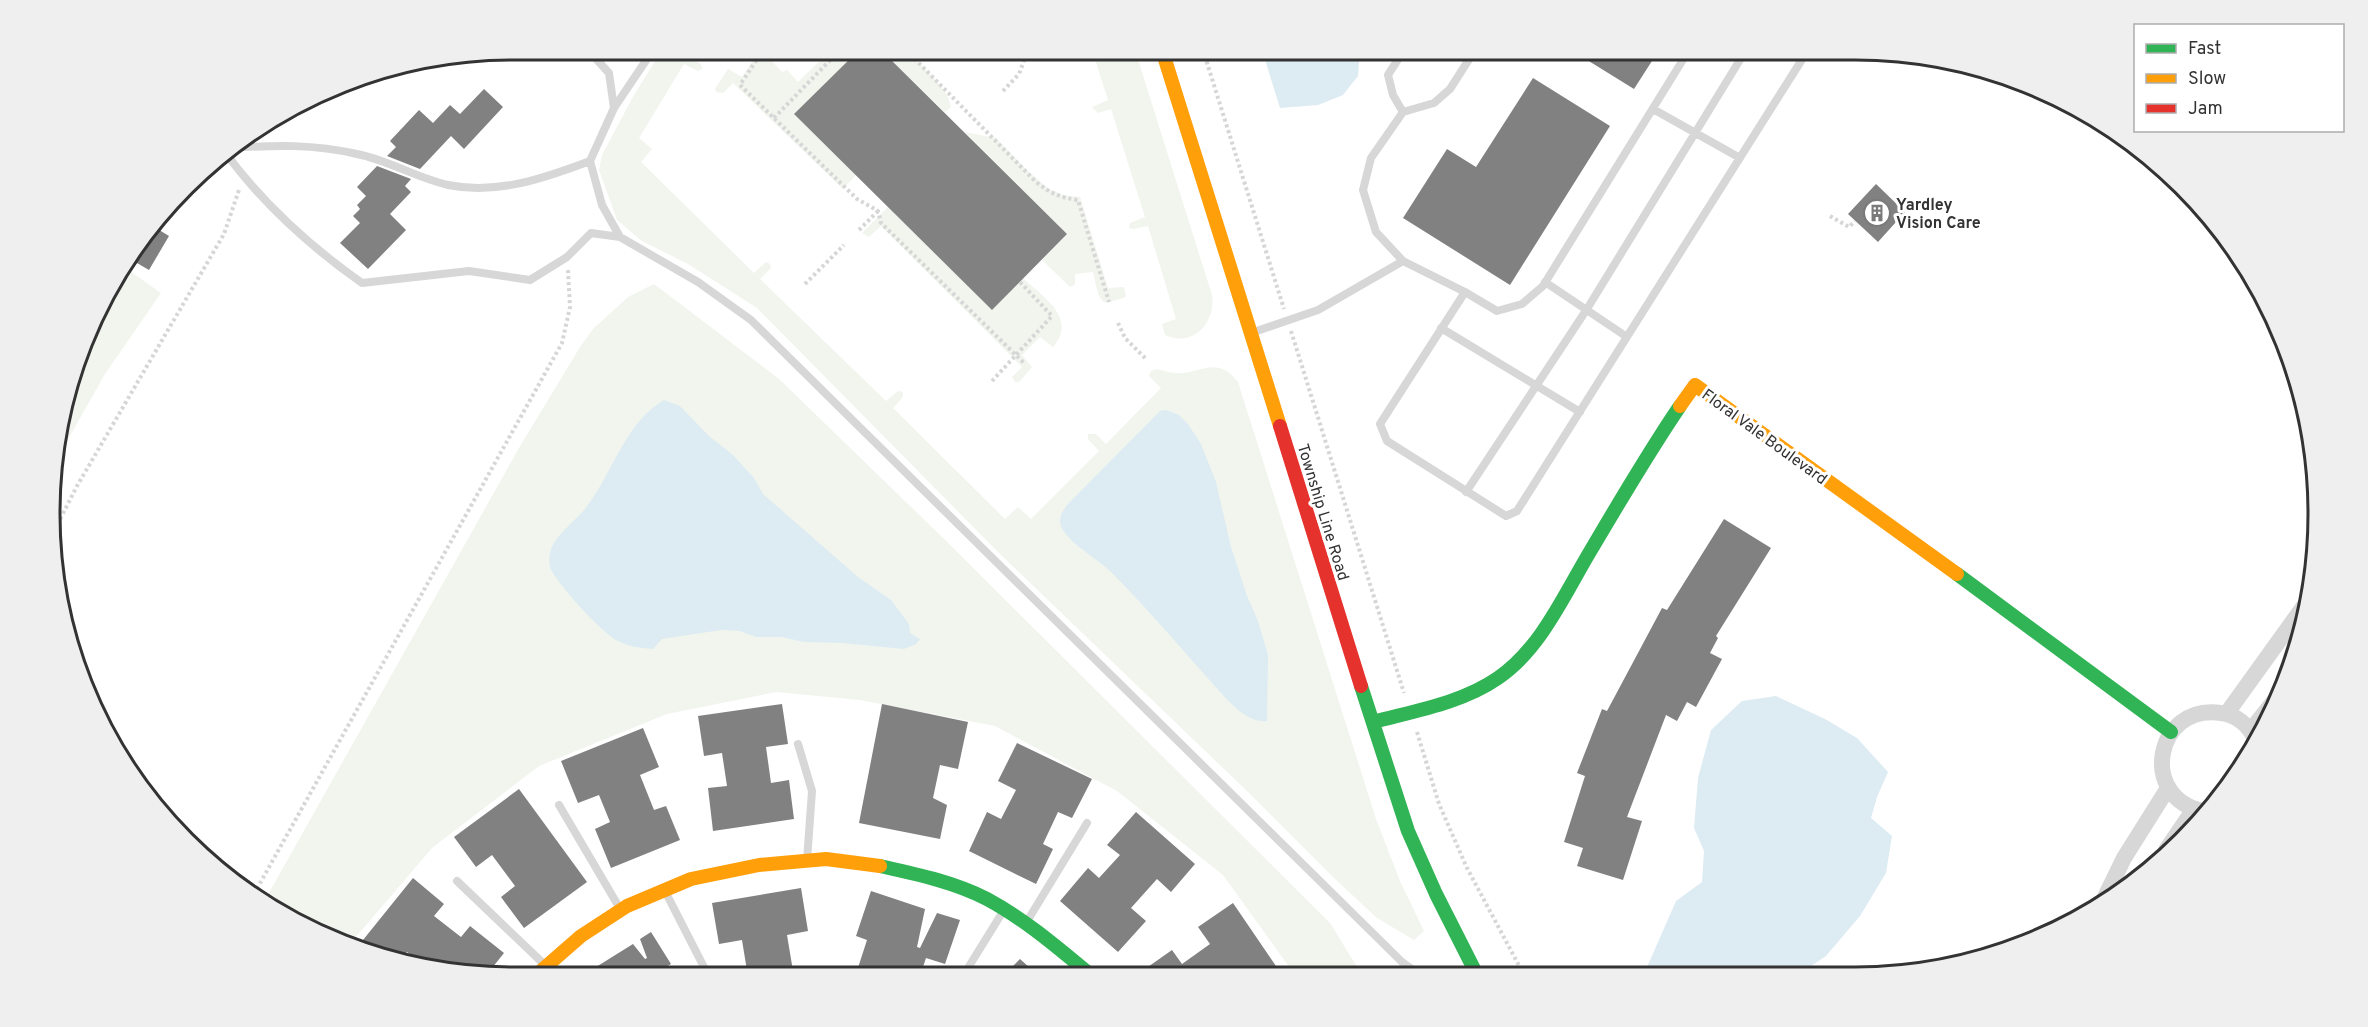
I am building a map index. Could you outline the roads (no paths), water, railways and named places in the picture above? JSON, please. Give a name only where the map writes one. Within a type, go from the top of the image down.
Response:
[{"type":"street","name":"Township Line Road","points":[[1165,60],[1412,843],[1469,967]]},
{"type":"street","name":"Floral Vale Boulevard","points":[[1372,722],[1462,696],[1496,680],[1508,671],[1559,604],[1652,447],[1695,385],[2054,644],[2171,732]]},
{"type":"street","points":[[2227,714],[2296,618]]},
{"type":"street","points":[[2198,809],[2179,800],[2168,788],[2164,778],[2161,762],[2163,747],[2171,732],[2182,721],[2197,713],[2211,711],[2238,719],[2251,733]]},
{"type":"street","points":[[2109,889],[2124,858],[2168,788]]},
{"type":"street","points":[[546,966],[582,936],[621,910],[692,879],[748,867],[826,859],[881,866],[923,876],[945,882],[986,899],[1026,923],[1082,967]]},
{"type":"lane","points":[[597,60],[609,73],[614,108]]},
{"type":"lane","points":[[620,237],[602,205],[590,161],[614,108],[646,60]]},
{"type":"lane","points":[[1398,60],[1388,75],[1393,95],[1403,112]]},
{"type":"lane","points":[[1469,60],[1450,89],[1434,103],[1403,112],[1371,158],[1363,190],[1376,232],[1403,261],[1465,292],[1497,312],[1522,304],[1545,282],[1683,60]]},
{"type":"lane","points":[[1466,492],[1587,309],[1740,60]]},
{"type":"lane","points":[[1465,292],[1380,424],[1387,441],[1506,516],[1517,511],[1802,60]]},
{"type":"lane","points":[[1653,109],[1740,158]]},
{"type":"lane","points":[[246,148],[315,146],[360,154],[447,185],[470,188],[502,187],[551,176],[590,161]]},
{"type":"lane","points":[[230,159],[244,178],[327,259],[362,283],[469,271],[530,280],[567,257],[591,233],[620,237],[698,282],[750,320],[1409,967]]},
{"type":"lane","points":[[1250,333],[1318,310],[1403,261]]},
{"type":"lane","points":[[1545,282],[1627,337]]},
{"type":"lane","points":[[1441,328],[1580,412]]},
{"type":"lane","points":[[798,744],[812,791],[807,861]]},
{"type":"lane","points":[[559,806],[621,910]]},
{"type":"lane","points":[[1026,923],[1087,823]]},
{"type":"lane","points":[[457,881],[546,966]]},
{"type":"lane","points":[[664,890],[704,967]]},
{"type":"lane","points":[[969,967],[1004,910]]},
{"type":"place","name":"Yardley Vision Care","points":[[1877,213]]}]
